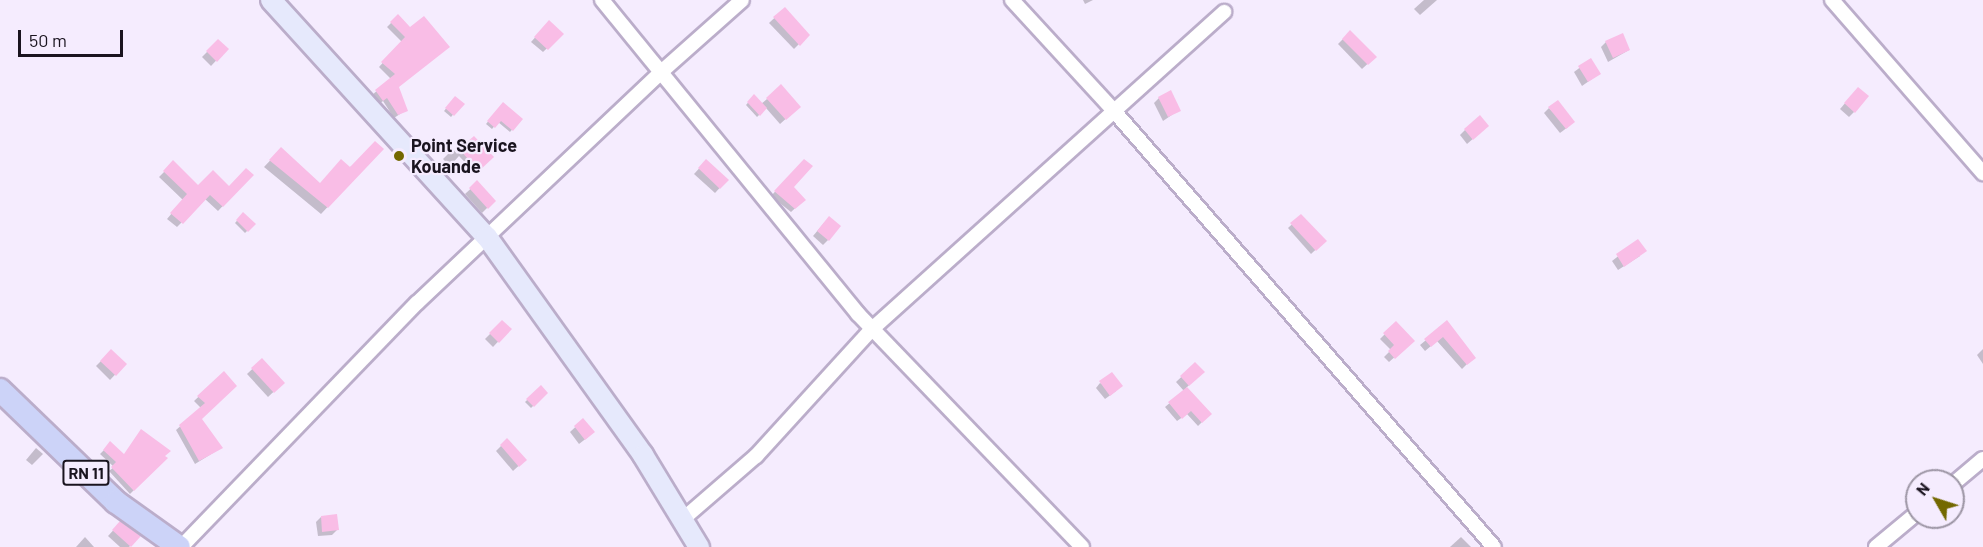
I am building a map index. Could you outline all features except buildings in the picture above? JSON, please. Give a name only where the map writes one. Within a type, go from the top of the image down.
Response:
[{"type":"main road","name":"RN 11","points":[[0,390],[116,502],[180,547]]},
{"type":"street","points":[[271,0],[487,237],[643,454],[699,547]]},
{"type":"street","points":[[602,0],[872,329],[1082,547]]},
{"type":"street","points":[[180,547],[417,303],[661,72],[742,0]]},
{"type":"street","points":[[1012,0],[1114,111],[1494,547]]},
{"type":"street","points":[[1832,0],[1983,173]]},
{"type":"street","points":[[682,520],[756,456],[872,329],[1224,12]]},
{"type":"street","points":[[1965,474],[1983,459]]},
{"type":"street","points":[[1876,547],[1905,523]]},
{"type":"place","name":"Point Service Kouande","points":[[399,156]]}]
